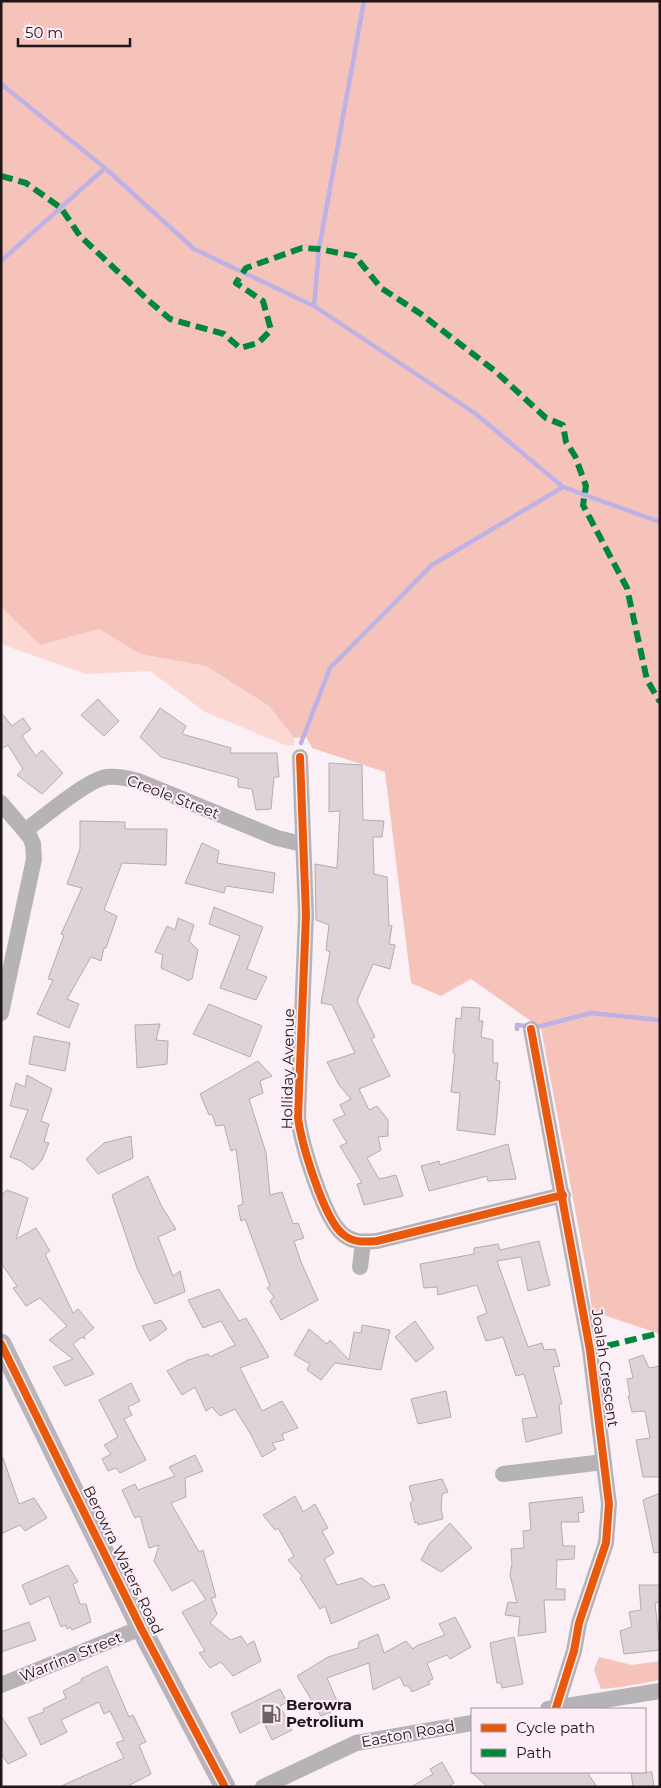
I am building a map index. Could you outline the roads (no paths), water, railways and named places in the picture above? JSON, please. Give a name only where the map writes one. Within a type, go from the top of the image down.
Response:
[{"type":"main road","name":"Berowra Waters Road","points":[[1,1344],[141,1628],[225,1787]]},
{"type":"street","name":"Holliday Avenue","points":[[300,757],[306,915],[298,1117],[300,1136],[330,1218],[344,1236],[363,1243]]},
{"type":"street","name":"Creole Street","points":[[26,830],[92,782],[105,777],[120,777],[138,781],[277,838],[302,844]]},
{"type":"street","points":[[1,803],[26,830],[33,844],[34,860],[1,1013]]},
{"type":"street","name":"Joalah Crescent","points":[[531,1029],[590,1350],[609,1504],[606,1544],[579,1623],[574,1651],[552,1708]]},
{"type":"street","points":[[360,1267],[363,1243],[377,1242],[563,1195]]},
{"type":"street","points":[[503,1474],[604,1462]]},
{"type":"street","name":"Warrina Street","points":[[1,1686],[141,1628]]},
{"type":"street","points":[[558,1708],[660,1691]]},
{"type":"street","name":"Easton Road","points":[[263,1787],[356,1743],[471,1723]]},
{"type":"waterway","points":[[314,306],[319,249],[364,1]]},
{"type":"waterway","points":[[1,84],[105,168],[194,249],[314,306],[476,414],[563,487],[660,522]]},
{"type":"waterway","points":[[1,261],[105,168]]},
{"type":"waterway","points":[[301,743],[330,668],[432,565],[563,487]]},
{"type":"waterway","points":[[517,1029],[517,1025],[537,1027],[591,1013],[660,1020]]},
{"type":"place","name":"Berowra Petrolium","points":[[271,1714]]}]
